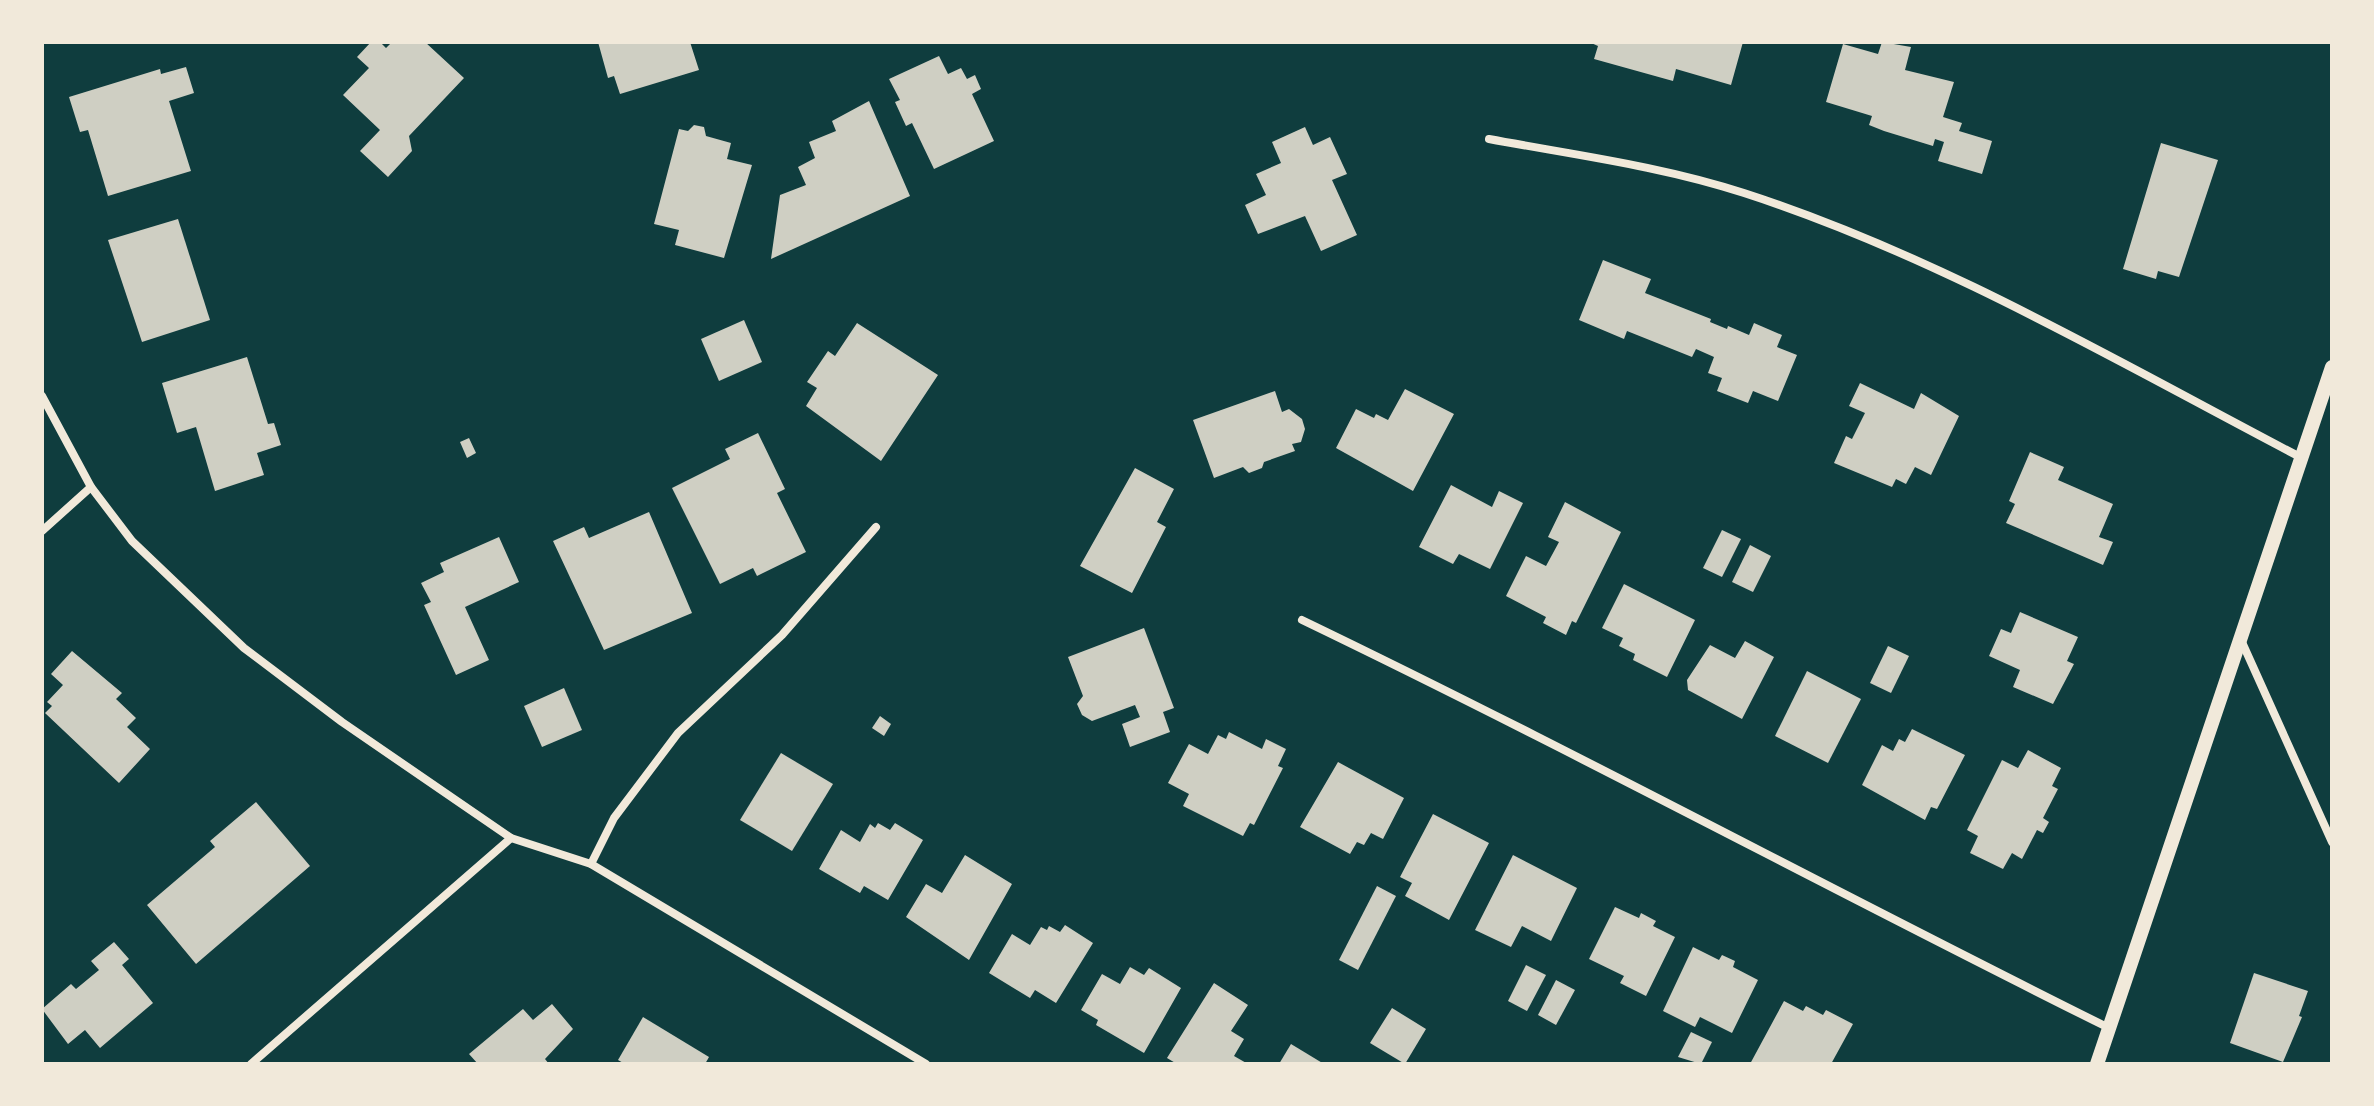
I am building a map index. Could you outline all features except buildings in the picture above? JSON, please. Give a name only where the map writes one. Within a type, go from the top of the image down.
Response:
[{"type":"street","points":[[1489,139],[1654,168],[1745,194],[1835,226],[1987,294],[2302,458]]},
{"type":"street","points":[[2097,1064],[2332,367]]},
{"type":"street","points":[[42,396],[91,487],[132,541],[244,648],[342,722],[511,838],[591,864],[926,1064]]},
{"type":"street","points":[[42,531],[91,487]]},
{"type":"street","points":[[591,864],[614,818],[678,733],[782,635],[876,527]]},
{"type":"street","points":[[1302,620],[1495,712],[1889,919],[2109,1028]]},
{"type":"street","points":[[2240,636],[2332,842]]},
{"type":"street","points":[[251,1064],[511,838]]}]
